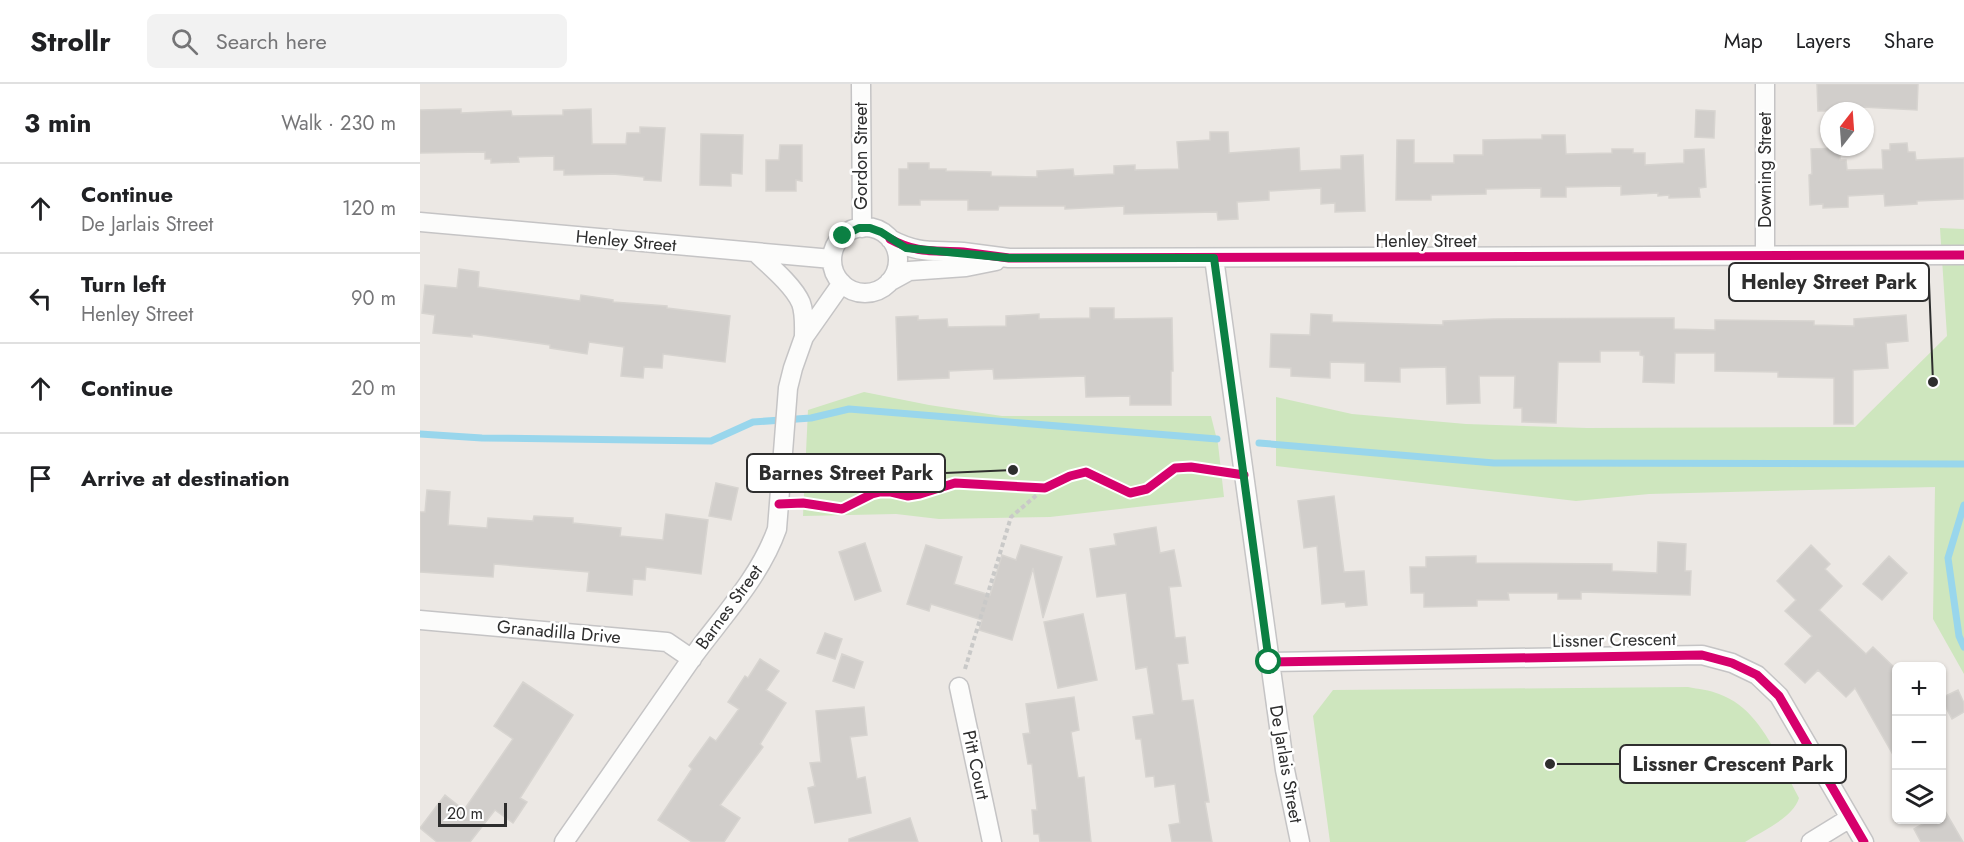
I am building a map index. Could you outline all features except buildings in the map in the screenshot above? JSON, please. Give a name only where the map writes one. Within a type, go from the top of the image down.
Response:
[{"type":"street","name":"Gordon Street","points":[[861,84],[862,228]]},
{"type":"street","name":"Downing Street","points":[[1765,84],[1765,256]]},
{"type":"street","name":"Henley Street","points":[[420,222],[832,259]]},
{"type":"street","points":[[862,228],[876,229],[890,239],[896,249],[898,261],[896,273],[890,282],[875,292],[863,293],[851,290],[835,273],[832,259],[836,245],[843,236],[862,228]]},
{"type":"street","name":"Henley Street","points":[[890,239],[906,248],[1009,258],[1964,255]]},
{"type":"street","name":"Barnes Street","points":[[756,253],[775,270],[801,302],[804,337]]},
{"type":"street","name":"Henley Street","points":[[890,282],[909,272],[966,267],[1009,258]]},
{"type":"street","name":"De Jarlais Street","points":[[1214,258],[1269,662],[1285,770],[1300,842]]},
{"type":"street","name":"Barnes Street","points":[[564,842],[761,565],[771,545],[777,529],[788,388],[793,368],[804,337],[842,283]]},
{"type":"street","name":"Granadilla Drive","points":[[420,620],[667,642],[692,659]]},
{"type":"street","name":"Lissner Crescent","points":[[1269,662],[1702,655],[1732,663],[1756,675],[1779,696],[1864,842]]},
{"type":"street","name":"Pitt Court","points":[[959,687],[992,842]]},
{"type":"street","points":[[1811,842],[1850,818]]},
{"type":"path","points":[[1034,488],[1055,485]]},
{"type":"path","points":[[959,687],[1011,517],[1045,488]]},
{"type":"green space","points":[[1940,228],[1964,229],[1964,674],[1933,619],[1935,487],[1649,494],[1576,501],[1276,466],[1276,397],[1352,414],[1466,424],[1587,428],[1855,427],[1947,336]]},
{"type":"green space","points":[[864,392],[1002,416],[1211,416],[1218,444],[1224,497],[1050,517],[939,519],[896,514],[803,516],[808,410]]},
{"type":"green space","points":[[1688,687],[1719,694],[1734,701],[1747,712],[1768,738],[1799,798],[1784,818],[1745,842],[1330,842],[1313,716],[1333,690]]},
{"type":"waterway","points":[[420,434],[482,438],[711,441],[753,422],[811,418],[849,409],[1217,439]]},
{"type":"waterway","points":[[1259,443],[1494,463],[1964,464]]},
{"type":"waterway","points":[[1964,505],[1948,558],[1959,636],[1964,647]]},
{"type":"cycle path","points":[[890,239],[917,249],[1009,258],[1964,255]]},
{"type":"cycle path","points":[[779,504],[803,503],[842,509],[880,492],[908,496],[955,483],[1045,488],[1070,476],[1086,472],[1130,493],[1147,489],[1175,468],[1191,467],[1244,475]]},
{"type":"cycle path","points":[[1269,662],[1702,655],[1732,663],[1757,675],[1779,696],[1864,842]]},
{"type":"place","name":"Henley Street Park","points":[[1933,382]]},
{"type":"place","name":"Barnes Street Park","points":[[1013,470]]},
{"type":"place","name":"Lissner Crescent Park","points":[[1550,764]]},
{"type":"route","points":[[843,236],[864,227],[876,229],[906,248],[1009,258],[1214,258],[1269,662]]}]
